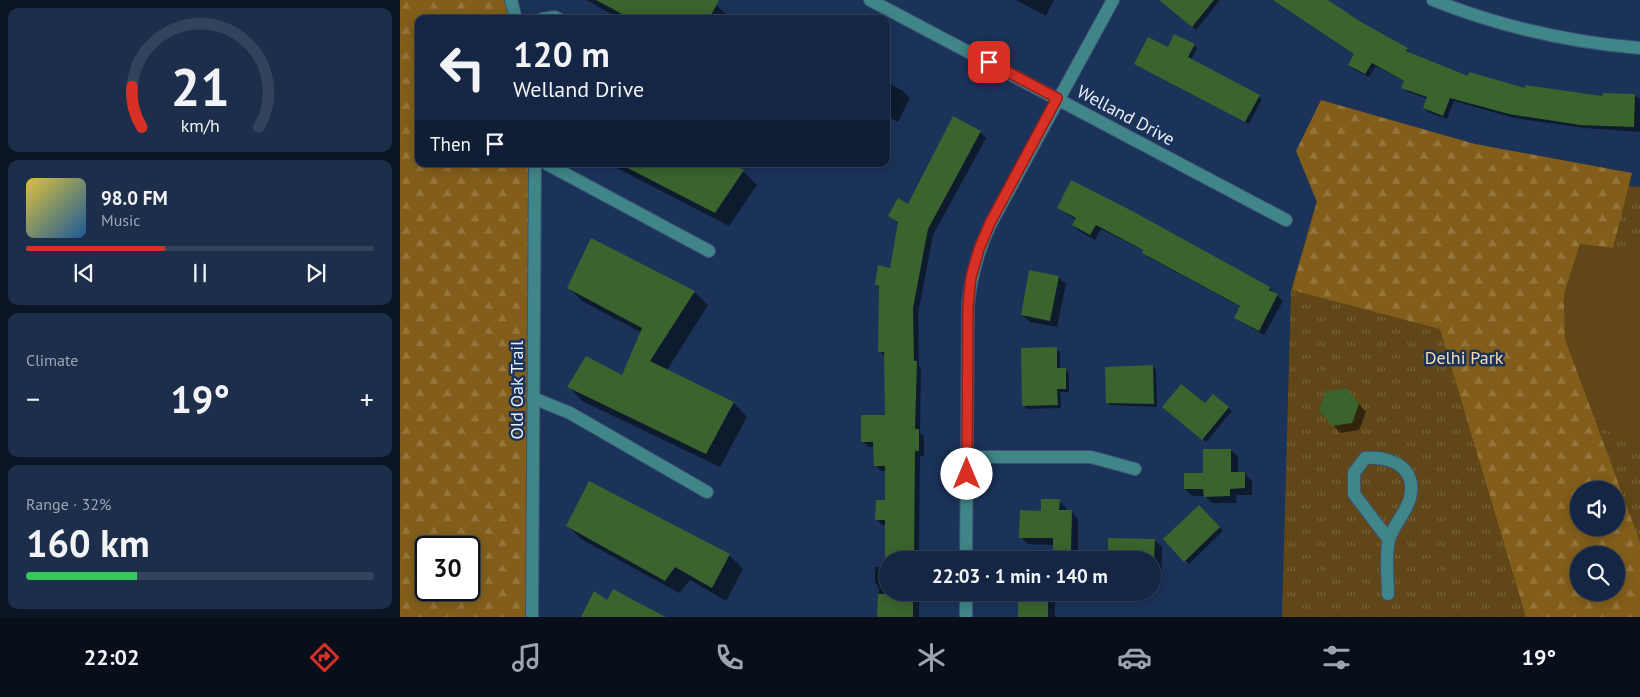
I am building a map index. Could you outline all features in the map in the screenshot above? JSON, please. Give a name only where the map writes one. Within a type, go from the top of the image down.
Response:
[{"type":"street","points":[[511,0],[515,15]]},
{"type":"street","name":"Welland Drive","points":[[870,0],[1286,220]]},
{"type":"street","points":[[966,551],[968,305],[971,277],[979,249],[990,223],[1057,98],[1113,0]]},
{"type":"street","points":[[1432,0],[1514,29],[1597,45],[1640,48]]},
{"type":"street","name":"Old Oak Trail","points":[[532,617],[535,167]]},
{"type":"street","points":[[553,167],[709,251]]},
{"type":"street","points":[[533,398],[570,412],[707,492]]},
{"type":"street","points":[[967,457],[1091,458],[1135,469]]},
{"type":"street","points":[[1388,594],[1389,540],[1410,498],[1409,478],[1398,463],[1382,457],[1366,458],[1354,473],[1354,494],[1389,540]]},
{"type":"street","points":[[966,601],[966,617]]},
{"type":"green space","points":[[400,0],[511,0],[515,15],[415,15],[415,167],[535,167],[532,617],[400,617]]},
{"type":"green space","points":[[1321,100],[1475,144],[1632,173],[1613,248],[1580,244],[1564,295],[1565,339],[1617,481],[1570,481],[1570,536],[1625,536],[1625,501],[1640,542],[1640,617],[1526,617],[1440,329],[1292,290],[1317,202],[1296,151]]},
{"type":"green space","name":"Delhi Park","points":[[1328,162],[1640,187],[1640,617],[1282,617],[1291,290]]},
{"type":"green space","points":[[1580,244],[1640,252],[1640,441],[1600,428],[1565,339],[1564,294]]},
{"type":"building","points":[[596,0],[719,0],[711,15],[624,15]]},
{"type":"building","points":[[1159,0],[1214,0],[1192,27]]},
{"type":"building","points":[[1273,0],[1328,0],[1361,22],[1408,48],[1406,51],[1468,76],[1469,72],[1525,88],[1525,85],[1602,96],[1603,93],[1635,94],[1634,127],[1580,125],[1509,114],[1450,98],[1443,116],[1423,108],[1427,97],[1401,88],[1404,81],[1372,63],[1365,74],[1348,65],[1354,54]]},
{"type":"building","points":[[1174,34],[1195,44],[1188,57],[1260,95],[1245,122],[1134,64],[1148,37],[1168,47]]},
{"type":"building","points":[[953,116],[981,131],[928,229],[913,308],[914,361],[917,361],[915,429],[919,429],[919,451],[915,451],[914,551],[885,551],[885,520],[875,520],[876,500],[885,500],[885,466],[874,466],[873,442],[861,442],[861,415],[885,415],[884,352],[878,352],[879,286],[875,285],[878,265],[890,268],[898,222],[888,216],[898,198],[908,204]]},
{"type":"building","points":[[626,167],[738,167],[744,170],[715,213]]},
{"type":"building","points":[[1071,180],[1134,212],[1270,287],[1269,290],[1278,294],[1259,331],[1234,318],[1240,306],[1142,253],[1143,250],[1096,225],[1090,235],[1072,225],[1076,218],[1057,208]]},
{"type":"building","points":[[591,238],[695,291],[650,361],[734,402],[706,454],[567,387],[586,356],[622,375],[642,328],[567,288]]},
{"type":"building","points":[[1029,270],[1059,276],[1050,321],[1021,315]]},
{"type":"building","points":[[1057,347],[1057,368],[1066,368],[1066,389],[1057,389],[1058,405],[1022,406],[1021,348]]},
{"type":"building","points":[[1153,365],[1154,404],[1106,403],[1105,367]]},
{"type":"building","points":[[1181,384],[1205,403],[1213,394],[1229,407],[1202,440],[1162,407]]},
{"type":"building","points":[[1347,388],[1359,404],[1352,423],[1332,426],[1319,410],[1326,391]]},
{"type":"building","points":[[1203,449],[1231,449],[1231,472],[1245,472],[1245,488],[1230,489],[1230,496],[1204,497],[1203,489],[1184,489],[1184,473],[1203,473]]},
{"type":"building","points":[[589,481],[730,554],[712,588],[675,567],[665,581],[566,526]]},
{"type":"building","points":[[1041,499],[1060,499],[1059,510],[1072,510],[1071,550],[1053,550],[1053,538],[1019,538],[1020,510],[1041,511]]},
{"type":"building","points":[[1199,505],[1220,527],[1184,562],[1163,539]]},
{"type":"building","points":[[1108,538],[1155,539],[1154,551],[1108,551]]},
{"type":"building","points":[[613,589],[666,617],[581,617],[594,591],[607,600]]},
{"type":"building","points":[[878,594],[879,601],[913,601],[913,617],[877,617]]},
{"type":"building","points":[[1018,601],[1048,601],[1048,617],[1018,617]]},
{"type":"route","points":[[967,474],[968,305],[971,277],[979,249],[990,223],[1057,98],[989,62]]}]
